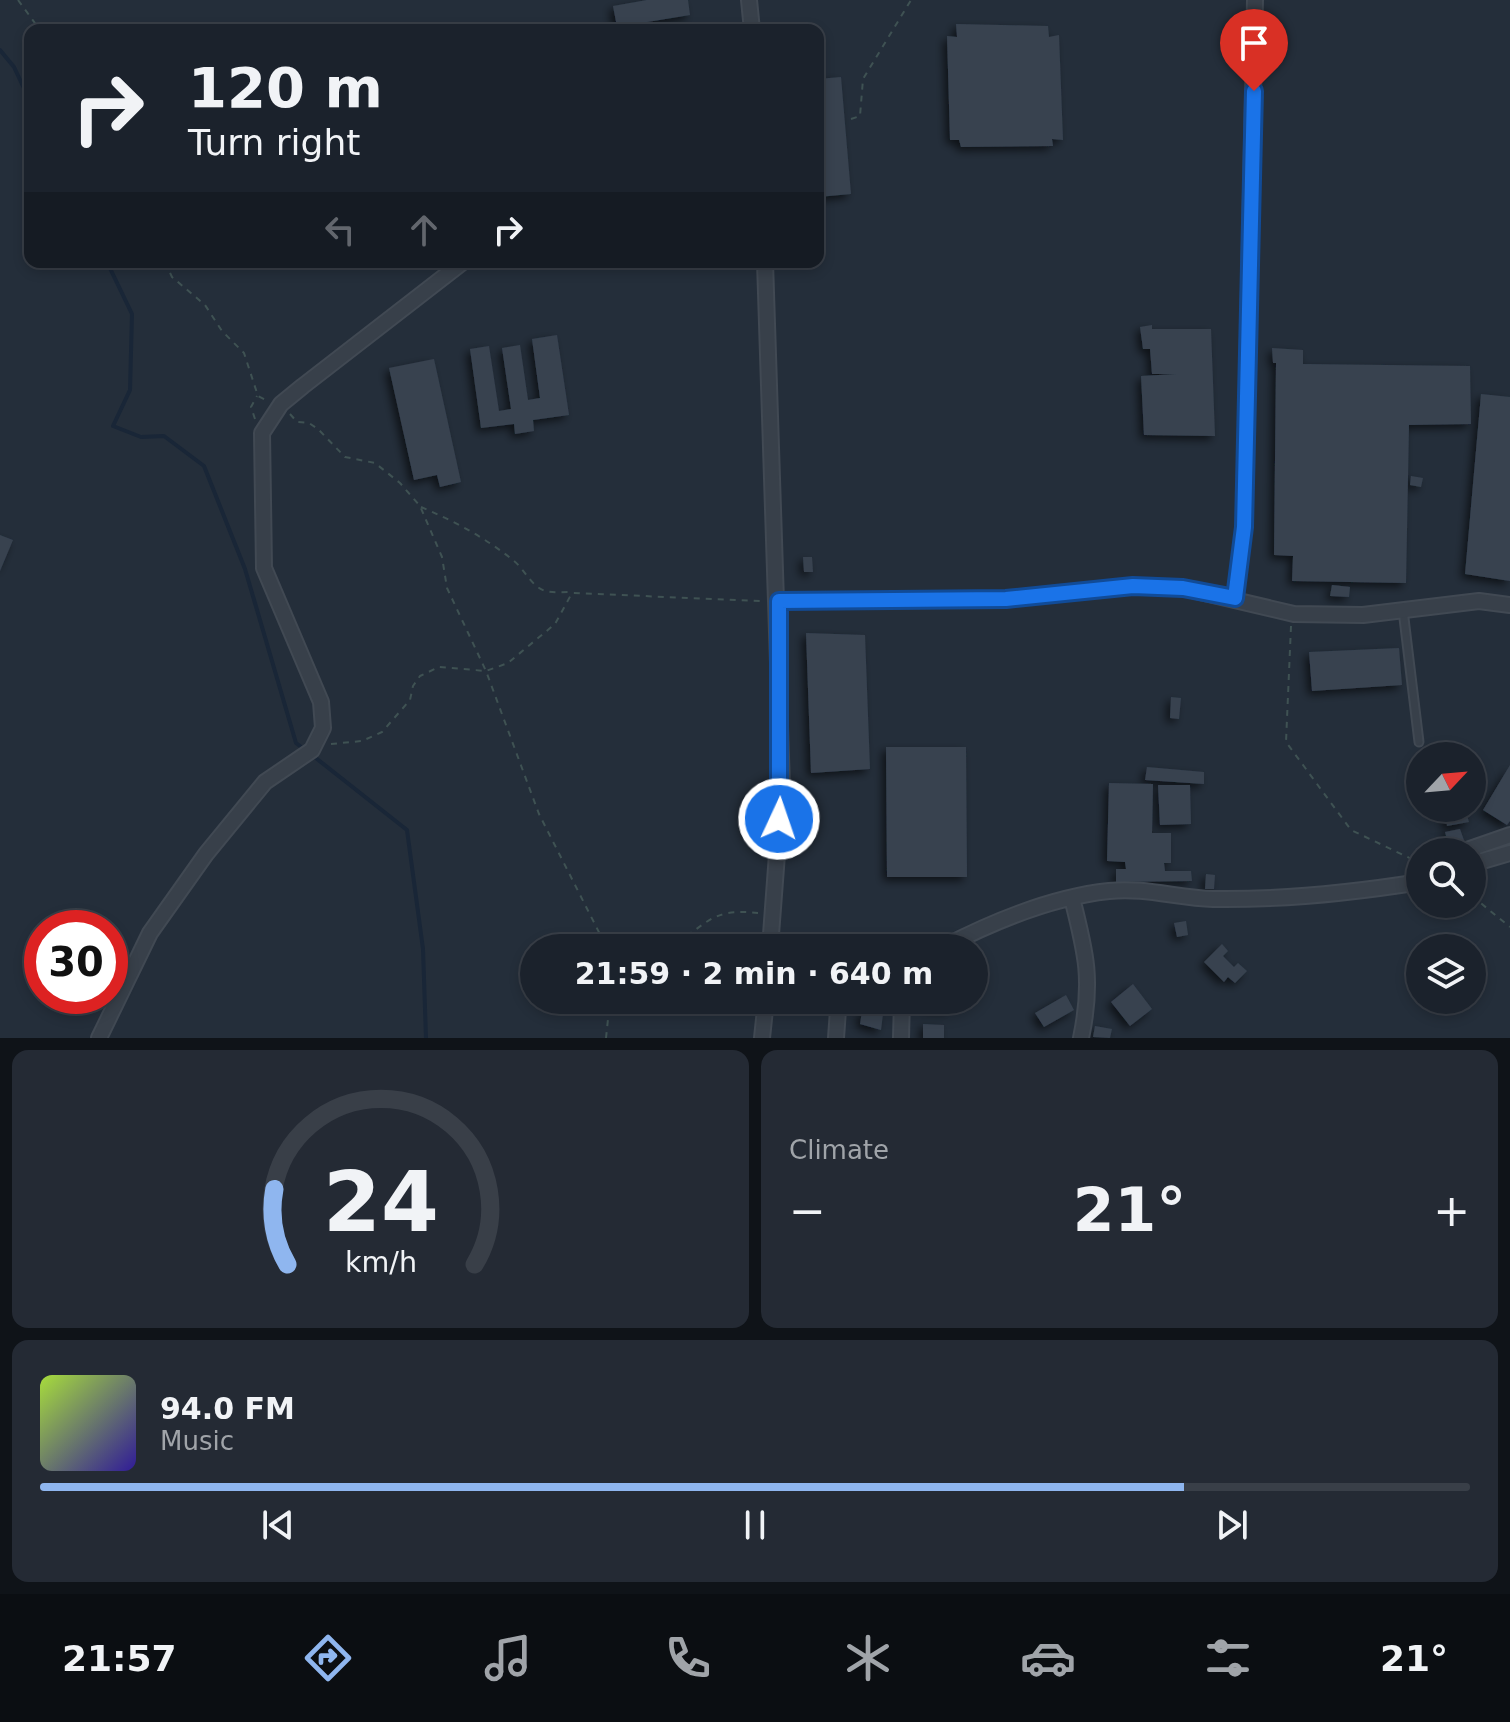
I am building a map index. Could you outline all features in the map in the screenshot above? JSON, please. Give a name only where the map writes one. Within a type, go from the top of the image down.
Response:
[{"type":"street","points":[[749,0],[752,24]]},
{"type":"street","points":[[1235,598],[1244,527],[1255,0]]},
{"type":"street","points":[[99,1038],[150,933],[198,865],[265,782],[306,755],[323,728],[321,702],[264,568],[262,433],[281,404],[455,268]]},
{"type":"street","points":[[765,268],[779,601],[782,787],[771,934]]},
{"type":"street","points":[[779,601],[1006,599],[1133,586],[1183,588],[1291,613],[1363,615],[1479,601],[1510,605]]},
{"type":"street","points":[[1486,843],[1510,835]]},
{"type":"street","points":[[1486,860],[1510,853]]},
{"type":"street","points":[[969,934],[1072,898],[1110,891],[1208,899],[1283,899],[1406,884]]},
{"type":"street","points":[[1072,898],[1089,972],[1090,990],[1081,1038]]},
{"type":"street","points":[[762,1038],[765,1014]]},
{"type":"street","points":[[836,1038],[838,1014]]},
{"type":"street","points":[[901,1038],[902,1014]]},
{"type":"lane","points":[[1403,610],[1419,742]]},
{"type":"path","points":[[18,0],[36,24]]},
{"type":"path","points":[[851,119],[860,116],[863,79],[911,0]]},
{"type":"path","points":[[168,268],[172,277],[205,305],[222,331],[244,353],[258,396]]},
{"type":"path","points":[[258,396],[281,404],[297,422],[309,423],[318,429],[345,457],[375,463],[400,483],[420,506],[442,557],[447,588],[486,671],[539,814],[600,934]]},
{"type":"path","points":[[258,396],[252,400],[251,407],[262,433]]},
{"type":"path","points":[[420,506],[449,519],[498,549],[526,572],[535,585],[547,592],[779,601]]},
{"type":"path","points":[[306,755],[347,740],[362,741],[382,732],[410,700],[413,686],[420,676],[439,667],[486,671],[508,663],[555,624],[572,593]]},
{"type":"path","points":[[1291,613],[1286,742],[1351,830],[1406,856]]},
{"type":"path","points":[[1486,907],[1510,927]]},
{"type":"path","points":[[689,934],[726,911],[773,914]]},
{"type":"path","points":[[606,1038],[609,1014]]},
{"type":"building","points":[[647,0],[688,0],[690,15],[616,24],[613,6]]},
{"type":"building","points":[[956,24],[1048,26],[1049,37],[1059,35],[1063,140],[1052,139],[1053,146],[961,147],[959,140],[950,140],[947,36],[957,37]]},
{"type":"building","points":[[841,77],[851,194],[824,196],[824,78]]},
{"type":"building","points":[[1152,325],[1152,329],[1211,329],[1215,436],[1144,435],[1141,376],[1176,374],[1152,374],[1150,349],[1143,349],[1140,327]]},
{"type":"building","points":[[557,335],[569,415],[533,420],[534,431],[515,434],[514,424],[481,428],[470,349],[489,346],[499,411],[511,409],[502,348],[520,345],[528,400],[540,398],[532,339]]},
{"type":"building","points":[[1272,348],[1303,350],[1303,364],[1470,366],[1471,424],[1409,425],[1406,583],[1292,581],[1293,556],[1274,555],[1276,363],[1273,363]]},
{"type":"building","points":[[434,359],[461,482],[440,487],[437,475],[414,480],[389,368]]},
{"type":"building","points":[[1481,394],[1510,397],[1510,581],[1465,574]]},
{"type":"building","points":[[1411,476],[1423,478],[1421,487],[1410,485]]},
{"type":"building","points":[[0,535],[13,540],[0,571]]},
{"type":"building","points":[[803,557],[812,557],[813,572],[804,572]]},
{"type":"building","points":[[1332,585],[1350,587],[1349,597],[1330,596]]},
{"type":"building","points":[[806,633],[865,635],[870,769],[811,773]]},
{"type":"building","points":[[1399,648],[1402,685],[1312,691],[1309,652]]},
{"type":"building","points":[[1171,697],[1181,698],[1179,719],[1170,718]]},
{"type":"building","points":[[886,747],[966,747],[967,877],[887,877]]},
{"type":"building","points":[[1510,765],[1510,821],[1507,825],[1486,812],[1486,805]]},
{"type":"building","points":[[1147,767],[1204,772],[1204,784],[1145,780]]},
{"type":"building","points":[[1109,783],[1153,784],[1152,833],[1171,833],[1171,863],[1164,863],[1165,871],[1191,871],[1192,881],[1116,882],[1116,869],[1126,869],[1125,862],[1107,861]]},
{"type":"building","points":[[1158,785],[1190,785],[1191,824],[1160,825]]},
{"type":"building","points":[[1447,822],[1469,822],[1447,826]]},
{"type":"building","points":[[1460,829],[1463,838],[1447,838],[1445,832]]},
{"type":"building","points":[[1206,874],[1215,875],[1214,889],[1205,889]]},
{"type":"building","points":[[1186,921],[1188,935],[1177,937],[1174,923]]},
{"type":"building","points":[[1222,944],[1228,951],[1223,956],[1234,967],[1238,963],[1247,971],[1235,983],[1228,977],[1224,982],[1204,962]]},
{"type":"building","points":[[1133,984],[1152,1009],[1130,1026],[1111,1002]]},
{"type":"building","points":[[1066,995],[1074,1010],[1044,1027],[1035,1013]]},
{"type":"building","points":[[862,1014],[883,1014],[881,1030],[860,1024]]},
{"type":"building","points":[[923,1024],[944,1025],[944,1038],[923,1038]]},
{"type":"building","points":[[1095,1026],[1112,1029],[1110,1038],[1093,1037]]},
{"type":"waterway","points":[[0,50],[14,67],[24,88]]},
{"type":"waterway","points":[[110,268],[132,314],[130,390],[113,426],[141,437],[164,436],[204,466],[245,569],[296,743],[305,750]]},
{"type":"waterway","points":[[312,755],[407,830],[423,949],[426,1038]]},
{"type":"route","points":[[779,819],[782,787],[779,601],[1006,599],[1133,586],[1183,588],[1235,598],[1244,527],[1253,255],[1254,91]]}]
